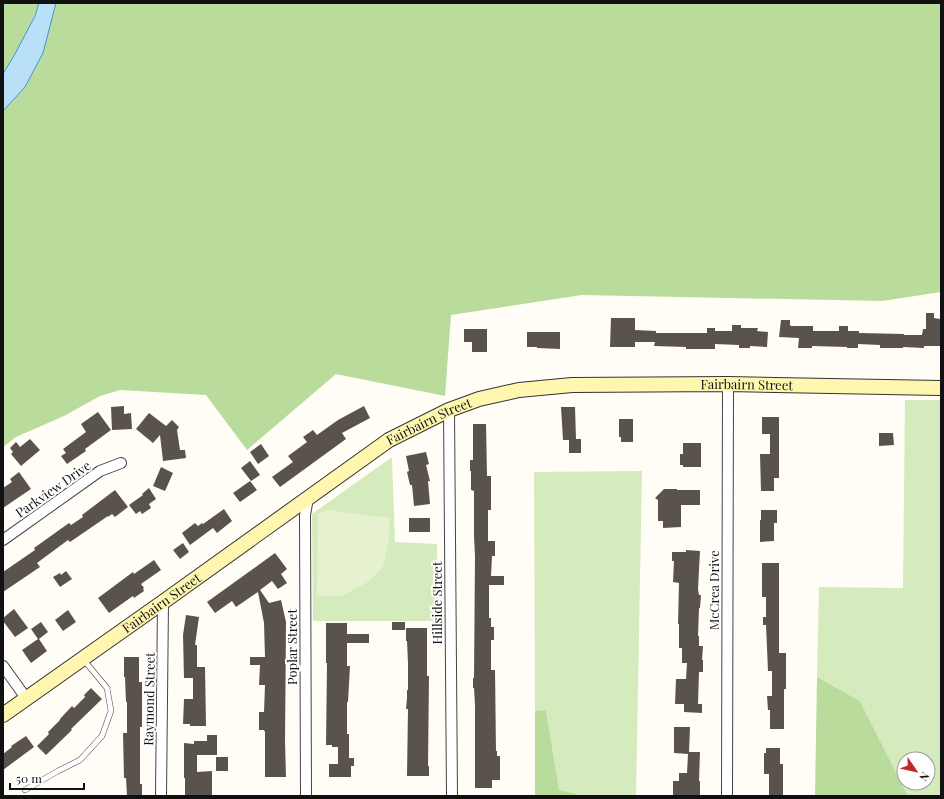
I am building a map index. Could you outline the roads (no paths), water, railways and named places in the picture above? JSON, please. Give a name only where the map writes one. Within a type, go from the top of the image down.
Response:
[{"type":"main road","name":"Fairbairn Street","points":[[3,715],[389,440],[449,410],[478,399],[519,390],[572,385],[728,384],[941,388]]},
{"type":"street","name":"McCrea Drive","points":[[727,796],[728,384]]},
{"type":"street","name":"Hillside Street","points":[[449,410],[452,796]]},
{"type":"street","name":"Parkview Drive","points":[[3,540],[100,471],[121,463]]},
{"type":"street","name":"Poplar Street","points":[[306,796],[305,515],[308,498]]},
{"type":"street","name":"Raymond Street","points":[[161,796],[162,602]]},
{"type":"street","points":[[3,666],[26,698]]},
{"type":"lane","points":[[25,790],[80,760],[102,736],[111,711],[107,688],[82,659]]},
{"type":"water","points":[[39,3],[56,3],[43,53],[25,87],[3,111],[3,74],[35,16]]}]
